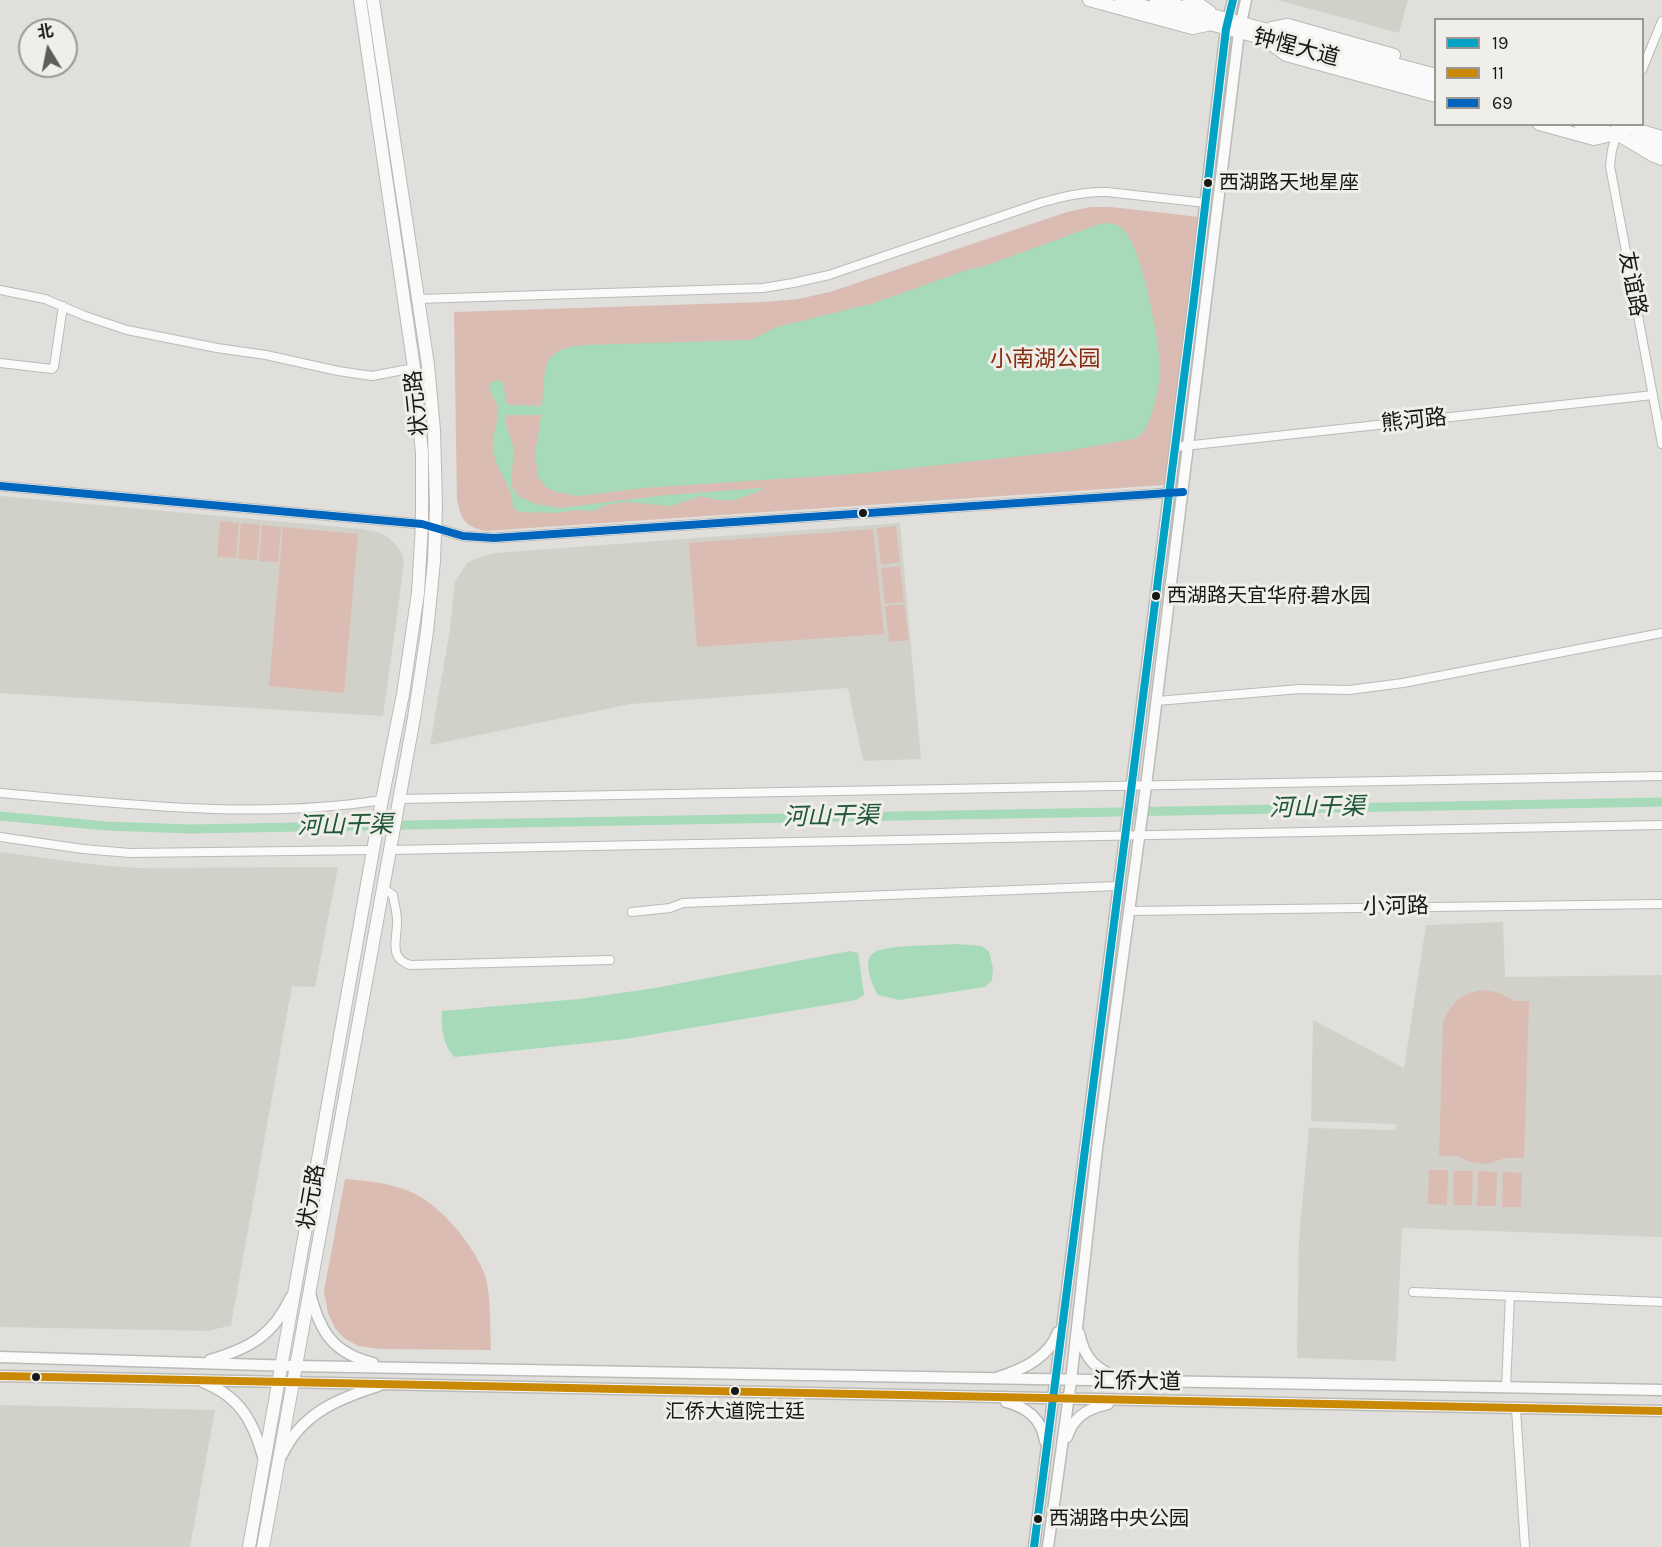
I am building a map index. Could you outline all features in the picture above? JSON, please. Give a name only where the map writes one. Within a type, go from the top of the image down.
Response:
[{"type":"main road","name":"状元路","points":[[249,1547],[413,636],[418,593],[422,524],[422,453],[414,368],[360,0]]},
{"type":"main road","name":"状元路","points":[[263,1547],[422,671],[433,579],[435,453],[432,401],[373,0]]},
{"type":"main road","points":[[1089,0],[1192,28],[1227,24]]},
{"type":"main road","name":"钟惺大道","points":[[1121,0],[1434,75]]},
{"type":"main road","name":"钟惺大道","points":[[1156,0],[1227,24]]},
{"type":"main road","points":[[1189,0],[1196,2],[1227,24]]},
{"type":"main road","points":[[1034,1547],[1170,492],[1227,24],[1233,0]]},
{"type":"main road","points":[[1048,1547],[1071,1381],[1097,1149],[1130,911],[1183,492],[1227,24],[1246,0]]},
{"type":"main road","points":[[1434,65],[1288,25],[1266,34],[1286,55],[1434,95]]},
{"type":"main road","name":"钟惺大道","points":[[1266,34],[1434,85]]},
{"type":"main road","points":[[1546,126],[1594,139],[1619,127],[1662,131]]},
{"type":"main road","points":[[1619,127],[1662,137]]},
{"type":"main road","points":[[1619,127],[1662,147]]},
{"type":"main road","points":[[1619,127],[1654,156],[1662,159]]},
{"type":"main road","points":[[198,1364],[241,1350],[264,1335],[282,1315],[295,1288]]},
{"type":"main road","points":[[309,1290],[321,1327],[338,1348],[349,1356],[388,1367]]},
{"type":"main road","points":[[992,1379],[1021,1370],[1041,1356],[1057,1336],[1064,1317]]},
{"type":"main road","points":[[1077,1320],[1082,1346],[1087,1357],[1094,1366],[1122,1382]]},
{"type":"main road","name":"汇侨大道","points":[[0,1357],[295,1366],[1662,1390]]},
{"type":"main road","points":[[197,1379],[208,1378],[213,1371],[209,1366],[198,1364]]},
{"type":"main road","name":"汇侨大道","points":[[0,1376],[293,1380],[1053,1400],[1662,1411]]},
{"type":"main road","points":[[197,1379],[218,1388],[243,1410],[258,1436],[265,1462]]},
{"type":"main road","points":[[278,1463],[287,1443],[298,1429],[319,1410],[350,1395],[388,1383]]},
{"type":"main road","points":[[991,1398],[1014,1404],[1030,1413],[1043,1429],[1046,1455]]},
{"type":"main road","points":[[1060,1457],[1070,1428],[1080,1415],[1099,1406],[1121,1401]]},
{"type":"street","points":[[1644,65],[1662,21]]},
{"type":"street","name":"友谊路","points":[[1619,127],[1610,166],[1662,444]]},
{"type":"street","points":[[418,299],[763,288],[829,275],[1040,203],[1069,196],[1096,192],[1206,203]]},
{"type":"street","points":[[0,290],[45,299],[127,330],[216,348],[266,355],[338,371],[372,376],[414,368]]},
{"type":"street","points":[[0,363],[52,369],[63,306]]},
{"type":"street","name":"熊河路","points":[[1175,447],[1653,395]]},
{"type":"street","points":[[0,486],[422,524],[463,536],[494,538],[1183,492]]},
{"type":"street","points":[[1156,701],[1300,689],[1349,690],[1403,683],[1662,633]]},
{"type":"street","points":[[398,802],[1145,789],[1662,776]]},
{"type":"street","points":[[0,792],[140,806],[225,810],[305,809],[382,803]]},
{"type":"street","points":[[390,850],[1125,833],[1662,825]]},
{"type":"street","points":[[0,837],[130,853],[374,849]]},
{"type":"street","points":[[632,912],[670,908],[683,903],[1118,886]]},
{"type":"street","points":[[383,888],[393,895],[397,919],[395,951],[402,963],[411,965],[610,960]]},
{"type":"street","name":"小河路","points":[[1130,911],[1662,904]]},
{"type":"street","points":[[1413,1292],[1662,1302]]},
{"type":"street","points":[[1506,1388],[1510,1296]]},
{"type":"street","points":[[1516,1409],[1525,1547]]},
{"type":"shaded area","points":[[1278,0],[1408,0],[1399,33]]},
{"type":"shaded area","name":"小南湖公园","points":[[1103,223],[1120,226],[1131,240],[1149,296],[1157,339],[1160,369],[1157,396],[1147,425],[1137,438],[1067,451],[865,473],[644,488],[578,496],[547,488],[538,477],[535,454],[541,415],[509,415],[506,416],[505,421],[514,449],[511,485],[518,496],[536,504],[559,508],[667,495],[760,488],[762,490],[735,500],[717,500],[701,496],[670,506],[625,502],[606,505],[593,511],[553,513],[519,512],[513,508],[512,496],[496,463],[493,451],[498,411],[490,391],[493,381],[498,380],[503,383],[506,402],[510,405],[542,406],[545,371],[548,363],[552,356],[569,347],[751,340],[777,327],[874,303]]},
{"type":"shaded area","points":[[0,496],[362,529],[388,537],[402,554],[404,565],[383,716],[0,693]]},
{"type":"shaded area","points":[[900,523],[921,759],[863,761],[848,688],[631,704],[430,745],[450,629],[455,582],[467,563],[495,553]]},
{"type":"shaded area","points":[[0,852],[137,868],[338,867],[315,987],[292,986],[231,1325],[209,1331],[0,1327]]},
{"type":"shaded area","points":[[1503,922],[1505,977],[1662,975],[1662,1237],[1402,1228],[1396,1361],[1297,1358],[1299,1239],[1309,1128],[1395,1130],[1396,1124],[1311,1121],[1313,1020],[1404,1068],[1426,925]]},
{"type":"shaded area","points":[[955,944],[982,946],[989,952],[993,968],[992,980],[985,987],[899,1000],[878,995],[868,966],[871,955],[875,952],[902,946]]},
{"type":"shaded area","points":[[850,951],[858,953],[864,995],[856,1000],[625,1039],[455,1057],[448,1048],[444,1036],[442,1011],[579,999],[655,988]]},
{"type":"shaded area","points":[[0,1405],[215,1410],[190,1547],[0,1547]]},
{"type":"green space","name":"小南湖公园","points":[[1090,207],[1111,207],[1199,217],[1164,485],[485,531],[472,527],[462,517],[457,499],[454,312],[798,299],[830,292],[1067,212]]},
{"type":"green space","points":[[220,521],[239,523],[236,558],[217,557]]},
{"type":"green space","points":[[241,523],[260,525],[257,560],[238,559]]},
{"type":"green space","points":[[262,525],[281,527],[278,562],[259,561]]},
{"type":"green space","points":[[896,526],[900,562],[881,565],[877,528]]},
{"type":"green space","points":[[283,527],[358,534],[344,693],[269,686]]},
{"type":"green space","points":[[873,529],[884,634],[697,647],[689,543]]},
{"type":"green space","points":[[900,566],[904,602],[885,604],[881,568]]},
{"type":"green space","points":[[904,604],[909,640],[889,642],[885,606]]},
{"type":"green space","points":[[1484,990],[1500,993],[1514,1001],[1529,1001],[1524,1158],[1505,1158],[1483,1164],[1467,1161],[1458,1156],[1439,1156],[1443,1024],[1449,1011],[1458,1000],[1470,993]]},
{"type":"green space","points":[[1429,1170],[1448,1170],[1447,1205],[1428,1204]]},
{"type":"green space","points":[[1454,1171],[1473,1171],[1472,1205],[1453,1205]]},
{"type":"green space","points":[[1478,1171],[1497,1172],[1496,1206],[1477,1206]]},
{"type":"green space","points":[[1503,1172],[1522,1173],[1521,1207],[1502,1207]]},
{"type":"green space","points":[[345,1179],[388,1185],[413,1193],[435,1207],[456,1228],[473,1252],[485,1275],[489,1302],[491,1350],[380,1349],[358,1346],[344,1338],[335,1328],[328,1313],[324,1291]]},
{"type":"waterway","name":"河山干渠","points":[[0,816],[106,826],[190,829],[1662,802]]},
{"type":"transit line","name":"19","points":[[1034,1547],[1194,299],[1226,29],[1233,0]]},
{"type":"transit line","name":"69","points":[[0,486],[422,524],[463,536],[494,538],[1183,492]]},
{"type":"transit line","name":"11","points":[[0,1376],[1662,1411]]},
{"type":"place","name":"西湖路天地星座","points":[[1208,183]]},
{"type":"place","name":"西湖路天宜华府·碧水园","points":[[1156,596]]},
{"type":"place","name":"汇侨大道院士廷","points":[[735,1391]]},
{"type":"place","name":"西湖路中央公园","points":[[1038,1519]]}]
